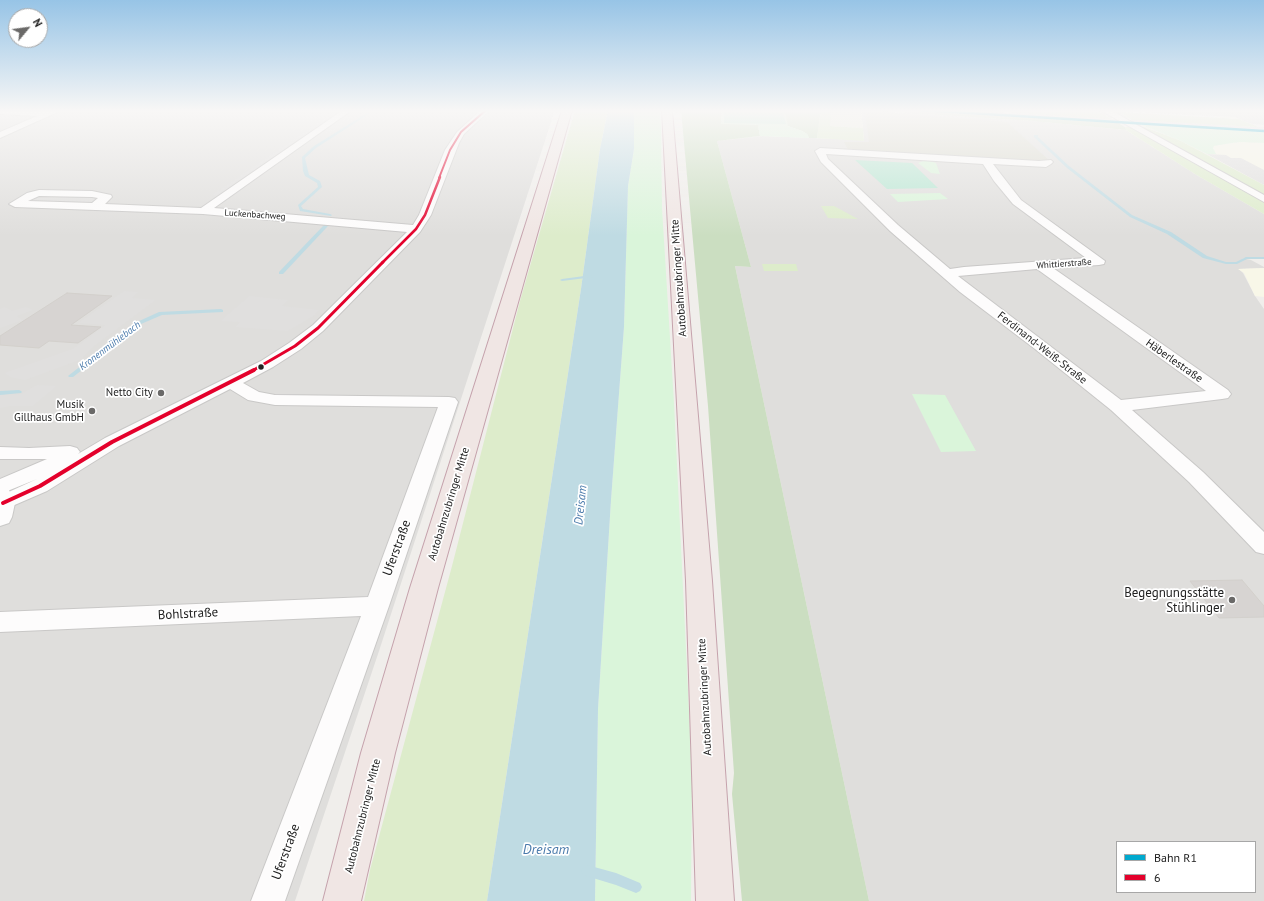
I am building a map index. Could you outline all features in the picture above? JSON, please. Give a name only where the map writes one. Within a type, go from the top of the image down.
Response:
[{"type":"highway","name":"Autobahnzubringer Mitte","points":[[342,901],[378,754],[424,588],[554,152]]},
{"type":"highway","name":"Autobahnzubringer Mitte","points":[[670,152],[698,557],[715,901]]},
{"type":"street","points":[[203,212],[288,152]]},
{"type":"street","points":[[1,500],[40,486],[112,442],[267,364],[296,346],[318,328],[416,229],[425,215],[450,152]]},
{"type":"street","name":"Ferdinand-Weiß-Straße","points":[[820,152],[824,160],[894,228],[947,274],[1117,406],[1196,477],[1264,546]]},
{"type":"street","name":"Ferdinand-Weiß-Straße","points":[[837,152],[986,161]]},
{"type":"street","points":[[1180,152],[1264,199]]},
{"type":"street","points":[[986,161],[1039,164],[1046,164],[1048,162]]},
{"type":"street","name":"Whittierstraße","points":[[947,274],[964,271],[1100,261],[1047,225],[1017,202],[998,180],[986,161]]},
{"type":"street","name":"Luckenbachweg","points":[[94,207],[107,197],[92,194],[39,193],[31,195],[16,204],[292,217],[416,229]]},
{"type":"street","name":"Häberlestraße","points":[[1041,266],[1222,394],[1117,406]]},
{"type":"street","name":"Uferstraße","points":[[232,382],[254,396],[275,400],[449,402],[377,606],[268,901]]},
{"type":"street","points":[[1,500],[84,451],[112,442]]},
{"type":"street","points":[[0,453],[29,454],[84,451]]},
{"type":"street","name":"Bohlstraße","points":[[0,622],[377,606]]},
{"type":"shaded area","points":[[0,152],[541,152],[379,651],[295,901],[0,901]]},
{"type":"shaded area","points":[[275,152],[289,152],[227,196],[212,195]]},
{"type":"shaded area","points":[[720,152],[1161,152],[1264,214],[1264,258],[1242,258],[1251,260],[1264,268],[1239,269],[1243,273],[1255,296],[1264,309],[1264,901],[869,901],[735,266],[751,267]]},
{"type":"shaded area","points":[[880,152],[1040,152],[1052,163]]},
{"type":"shaded area","points":[[1214,152],[1264,152],[1264,185],[1207,154],[1215,154]]},
{"type":"shaded area","points":[[1207,154],[1226,155],[1231,158],[1241,158],[1264,170],[1264,185]]},
{"type":"shaded area","points":[[36,195],[95,197],[89,206],[19,204]]},
{"type":"shaded area","points":[[1264,268],[1264,297],[1255,296],[1244,273],[1238,269]]},
{"type":"shaded area","points":[[124,291],[138,292],[132,298],[156,300],[93,347],[82,359],[25,380],[10,377],[4,373],[72,349],[80,344],[105,325],[78,323]]},
{"type":"shaded area","points":[[249,296],[288,300],[282,306],[319,310],[315,315],[288,331],[235,327],[240,322],[220,321]]},
{"type":"shaded area","points":[[5,307],[12,311],[26,307],[33,310],[17,316],[23,320],[0,328],[0,309]]},
{"type":"shaded area","points":[[37,385],[57,386],[33,406],[10,406],[0,408],[0,395],[21,394]]},
{"type":"green space","points":[[563,152],[600,152],[581,289],[487,901],[364,901],[370,870],[452,566],[520,301]]},
{"type":"green space","points":[[634,152],[661,152],[662,208],[674,403],[692,773],[691,901],[595,901],[598,709],[611,500],[624,327],[628,186]]},
{"type":"green space","points":[[685,152],[720,152],[751,267],[735,266],[869,901],[742,901],[732,794],[734,773],[708,406]]},
{"type":"green space","points":[[1161,152],[1202,152],[1264,185],[1264,214]]},
{"type":"green space","points":[[1203,152],[1215,152],[1216,154],[1207,154]]},
{"type":"green space","points":[[855,160],[912,163],[938,188],[887,189]]},
{"type":"green space","points":[[926,160],[936,163],[940,174],[931,173],[918,163]]},
{"type":"green space","points":[[940,193],[948,199],[898,202],[890,194]]},
{"type":"green space","points":[[821,206],[834,206],[858,219],[828,218]]},
{"type":"green space","points":[[762,264],[796,264],[798,271],[764,271]]},
{"type":"green space","points":[[912,394],[945,395],[976,451],[941,452]]},
{"type":"water","name":"Dreisam","points":[[600,152],[634,152],[628,186],[624,327],[611,500],[598,709],[595,901],[487,901],[581,289]]},
{"type":"building","points":[[67,293],[112,296],[71,325],[101,327],[78,343],[49,341],[39,348],[0,345],[0,336]]},
{"type":"building","name":"Begegnungsstätte Stühlinger","points":[[1242,580],[1264,606],[1264,617],[1219,618],[1190,581]]},
{"type":"waterway","name":"Kronenmühlebach","points":[[309,152],[303,158],[305,171],[307,176],[319,182],[320,187],[299,206],[301,210],[330,215]]},
{"type":"waterway","points":[[1052,152],[1068,167],[1131,216],[1169,233],[1205,257],[1226,263],[1237,263],[1246,258],[1264,258]]},
{"type":"waterway","name":"Kronenmühlebach","points":[[281,273],[326,226]]},
{"type":"waterway","points":[[562,280],[592,276]]},
{"type":"waterway","name":"Kronenmühlebach","points":[[71,376],[139,323],[161,313],[221,311]]},
{"type":"waterway","name":"Kronenmühlebach","points":[[0,393],[19,392]]},
{"type":"waterway","points":[[587,871],[616,879],[636,887]]},
{"type":"transit line","name":"6","points":[[3,503],[40,486],[112,442],[267,364],[295,346],[318,328],[416,229],[425,215],[449,152]]},
{"type":"place","name":"Netto City","points":[[161,393]]},
{"type":"place","name":"Musik Gillhaus GmbH","points":[[92,411]]},
{"type":"place","name":"Begegnungsstätte Stühlinger","points":[[1232,600]]}]
